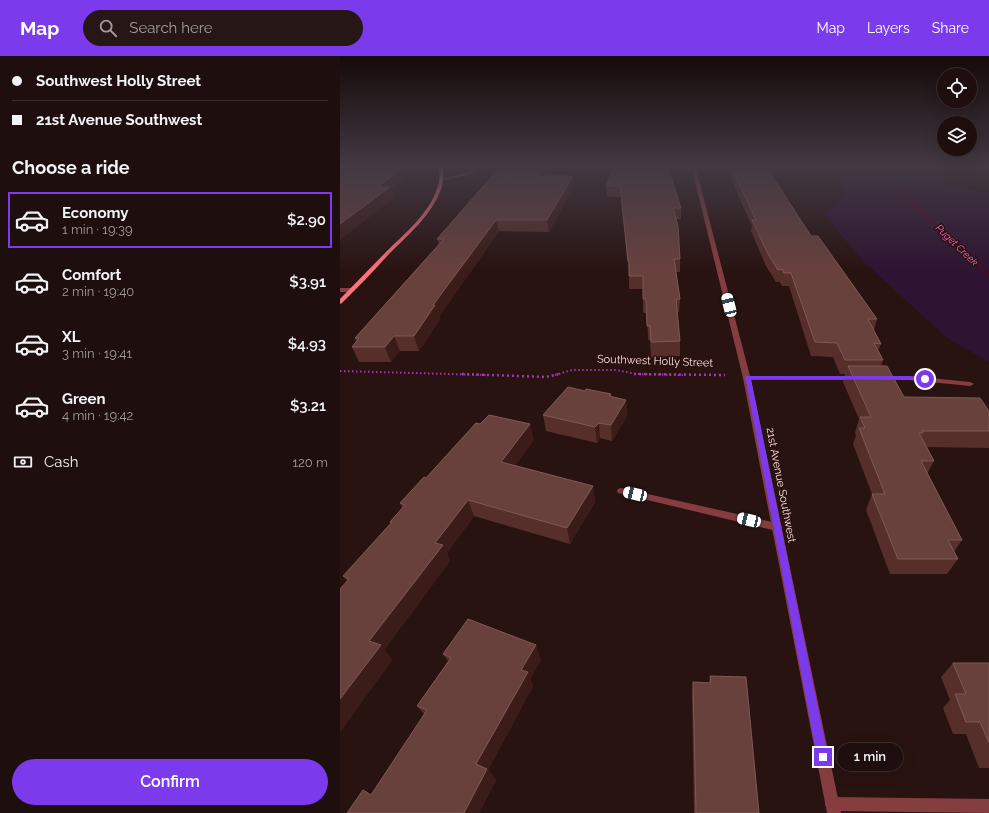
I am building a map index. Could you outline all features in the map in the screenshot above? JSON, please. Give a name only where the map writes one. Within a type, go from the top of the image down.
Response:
[{"type":"main road","points":[[340,302],[418,223],[433,200]]},
{"type":"street","name":"21st Avenue Southwest","points":[[702,200],[747,378],[833,808]]},
{"type":"street","points":[[340,290],[352,290]]},
{"type":"street","points":[[747,378],[863,378]]},
{"type":"street","points":[[879,378],[910,378],[970,384]]},
{"type":"street","points":[[621,491],[777,527]]},
{"type":"street","points":[[833,808],[989,806]]},
{"type":"path","name":"Southwest Holly Street","points":[[340,371],[425,372],[546,377],[572,370],[616,370],[636,374],[732,375],[747,378]]},
{"type":"shaded area","points":[[838,200],[989,200],[989,362],[947,338],[864,262],[824,214]]},
{"type":"building","points":[[340,200],[372,200],[340,224]]},
{"type":"building","points":[[471,200],[559,200],[547,220],[496,220],[433,305],[435,305],[414,336],[394,336],[385,347],[352,347],[359,338],[355,338],[444,239],[437,239]]},
{"type":"building","points":[[622,200],[679,200],[681,208],[673,208],[678,226],[680,259],[674,259],[680,299],[676,299],[680,341],[651,342],[650,326],[647,326],[646,299],[643,299],[643,276],[629,276]]},
{"type":"building","points":[[747,200],[788,200],[811,236],[818,236],[877,319],[868,319],[881,344],[874,343],[883,360],[845,360],[837,343],[815,342],[791,273],[784,273],[782,269],[778,270],[768,254],[752,220],[756,220]]},
{"type":"building","points":[[848,366],[887,366],[904,397],[980,398],[989,411],[989,431],[922,431],[923,433],[919,433],[934,461],[921,461],[962,540],[948,540],[958,559],[898,559],[872,494],[885,494],[859,428],[865,428],[860,417],[871,417]]},
{"type":"building","points":[[568,387],[585,391],[586,389],[611,394],[609,396],[626,400],[611,425],[599,423],[595,427],[543,415]]},
{"type":"building","points":[[489,415],[530,424],[501,462],[593,486],[567,528],[468,500],[435,543],[443,545],[369,641],[381,645],[340,699],[340,589],[349,579],[343,576],[392,522],[390,522],[405,505],[400,503],[424,477],[426,478],[476,423],[480,424]]},
{"type":"building","points":[[468,619],[536,645],[521,670],[528,672],[476,764],[487,769],[464,813],[347,813],[363,790],[371,795],[427,710],[417,706],[451,658],[443,654]]},
{"type":"building","points":[[953,663],[989,663],[989,743],[980,722],[966,722],[955,694],[966,694]]},
{"type":"building","points":[[710,676],[746,677],[759,813],[696,813],[693,682],[711,683]]},
{"type":"waterway","name":"Puget Creek","points":[[910,200],[989,276]]},
{"type":"route","points":[[823,757],[747,378],[925,379]]}]
